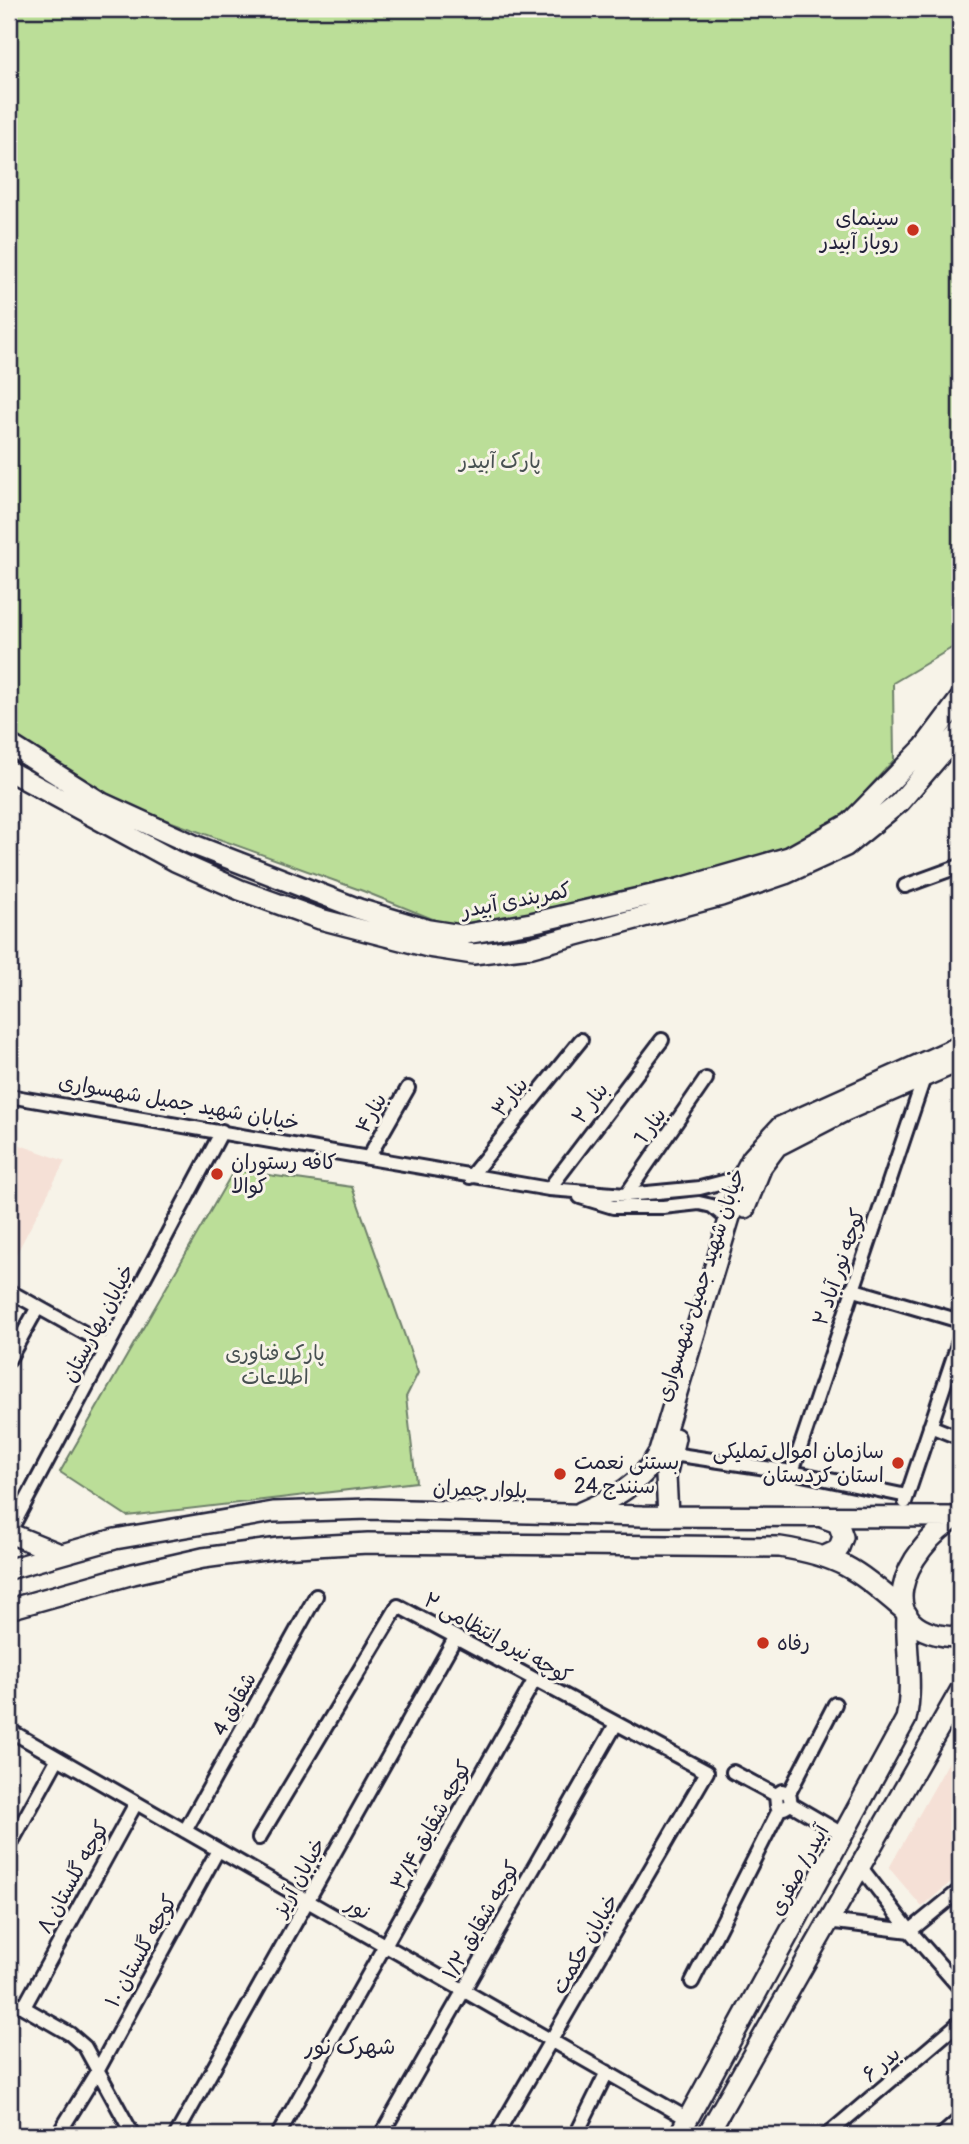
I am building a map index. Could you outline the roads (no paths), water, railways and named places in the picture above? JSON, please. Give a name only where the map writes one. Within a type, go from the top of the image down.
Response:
[{"type":"main road","name":"کمربندی آبیدر","points":[[9,744],[103,803],[194,845],[359,909],[429,930],[461,935],[531,923],[678,889],[789,857],[850,823],[924,747],[960,699]]},
{"type":"main road","name":"کمربندی آبیدر","points":[[9,771],[175,860],[240,890],[320,919],[428,947],[473,954],[532,947],[721,897],[797,869],[846,846],[900,802],[960,732]]},
{"type":"main road","name":"خیابان شهید جمیل شهسواری","points":[[668,1516],[665,1453],[729,1220],[742,1177],[752,1158],[780,1127],[960,1046]]},
{"type":"main road","name":"خیابان شهید جمیل شهسواری","points":[[574,1514],[619,1496],[665,1453],[749,1194],[762,1166],[777,1146],[925,1074],[960,1061]]},
{"type":"main road","name":"بلوار چمران","points":[[9,1569],[58,1553],[127,1536],[273,1511],[369,1509],[824,1518],[958,1516]]},
{"type":"main road","name":"آبیدر/ صفری","points":[[684,2127],[906,1718],[911,1678],[901,1587],[909,1563],[929,1539],[958,1516]]},
{"type":"main road","points":[[824,1518],[838,1523],[843,1537],[838,1550],[825,1556]]},
{"type":"main road","points":[[9,1533],[58,1553]]},
{"type":"main road","points":[[9,1609],[75,1588],[144,1571],[203,1558],[279,1548],[368,1543],[780,1547],[825,1556],[844,1563],[920,1627],[944,1637],[960,1637]]},
{"type":"main road","points":[[707,2135],[960,1691]]},
{"type":"street","points":[[905,887],[960,866]]},
{"type":"street","name":"بنار۳","points":[[470,1177],[581,1040]]},
{"type":"street","name":"بنار ۲","points":[[549,1189],[662,1040]]},
{"type":"street","name":"کوچه نور آباد ۲","points":[[792,1472],[925,1074]]},
{"type":"street","name":"بنار 1","points":[[626,1195],[706,1079]]},
{"type":"street","name":"بنار۴","points":[[368,1158],[408,1088]]},
{"type":"street","name":"خیابان شهید جمیل شهسواری","points":[[9,1096],[549,1189],[626,1195],[700,1188],[742,1177]]},
{"type":"street","name":"خیابان بهارستان","points":[[9,1533],[222,1131]]},
{"type":"street","name":"خیابان شهید جمیل شهسواری","points":[[549,1189],[613,1206],[663,1207],[699,1202],[712,1206],[729,1220]]},
{"type":"street","points":[[851,1289],[960,1321]]},
{"type":"street","points":[[9,1292],[108,1346]]},
{"type":"street","points":[[9,1359],[38,1307]]},
{"type":"street","points":[[665,1453],[792,1472],[906,1499],[960,1338]]},
{"type":"street","points":[[930,1426],[960,1438]]},
{"type":"street","name":"شقایق 4","points":[[185,1831],[316,1596]]},
{"type":"street","name":"کوچه نیرو انتظامی ۲","points":[[259,1838],[398,1606],[707,1772]]},
{"type":"street","name":"خیابان آریز","points":[[176,2135],[455,1639]]},
{"type":"street","name":"کوچه شقایق ۳/۴","points":[[278,2135],[534,1681]]},
{"type":"street","points":[[692,1982],[835,1704]]},
{"type":"street","name":"کوچه شقایق ۱/۲","points":[[381,2135],[615,1724]]},
{"type":"street","name":"نور","points":[[9,1730],[607,2072],[684,2127]]},
{"type":"street","points":[[9,1847],[58,1758]]},
{"type":"street","name":"خیابان حکمت","points":[[496,2135],[707,1772]]},
{"type":"street","points":[[733,1772],[844,1835]]},
{"type":"street","name":"کوچه گلستان ۸","points":[[24,2007],[136,1803]]},
{"type":"street","name":"کوچه گلستان ۱۰","points":[[58,2135],[98,2070],[218,1850]]},
{"type":"street","points":[[859,1865],[910,1931],[960,1988]]},
{"type":"street","points":[[827,1921],[910,1931],[960,1890]]},
{"type":"street","points":[[9,1999],[70,2034],[85,2047],[132,2135]]},
{"type":"street","name":"بدر ۶","points":[[827,2135],[960,2022]]},
{"type":"street","points":[[576,2135],[607,2072]]},
{"type":"street","points":[[942,2135],[960,2119]]},
{"type":"place","name":"سینمای روباز آبیدر","points":[[913,230]]},
{"type":"place","name":"کافه رستوران کوالا","points":[[217,1174]]},
{"type":"place","name":"سازمان اموال تملیکی استان کردستان","points":[[898,1463]]},
{"type":"place","name":"بستنی نعمت سنندج 24","points":[[560,1474]]},
{"type":"place","name":"رفاه","points":[[763,1643]]},
{"type":"district","name":"شهرک نور","points":[[350,2046]]},
{"type":"park label","name":"پارک آبیدر","points":[[500,461]]},
{"type":"park label","name":"پارک فناوری اطلاعات","points":[[275,1365]]}]
